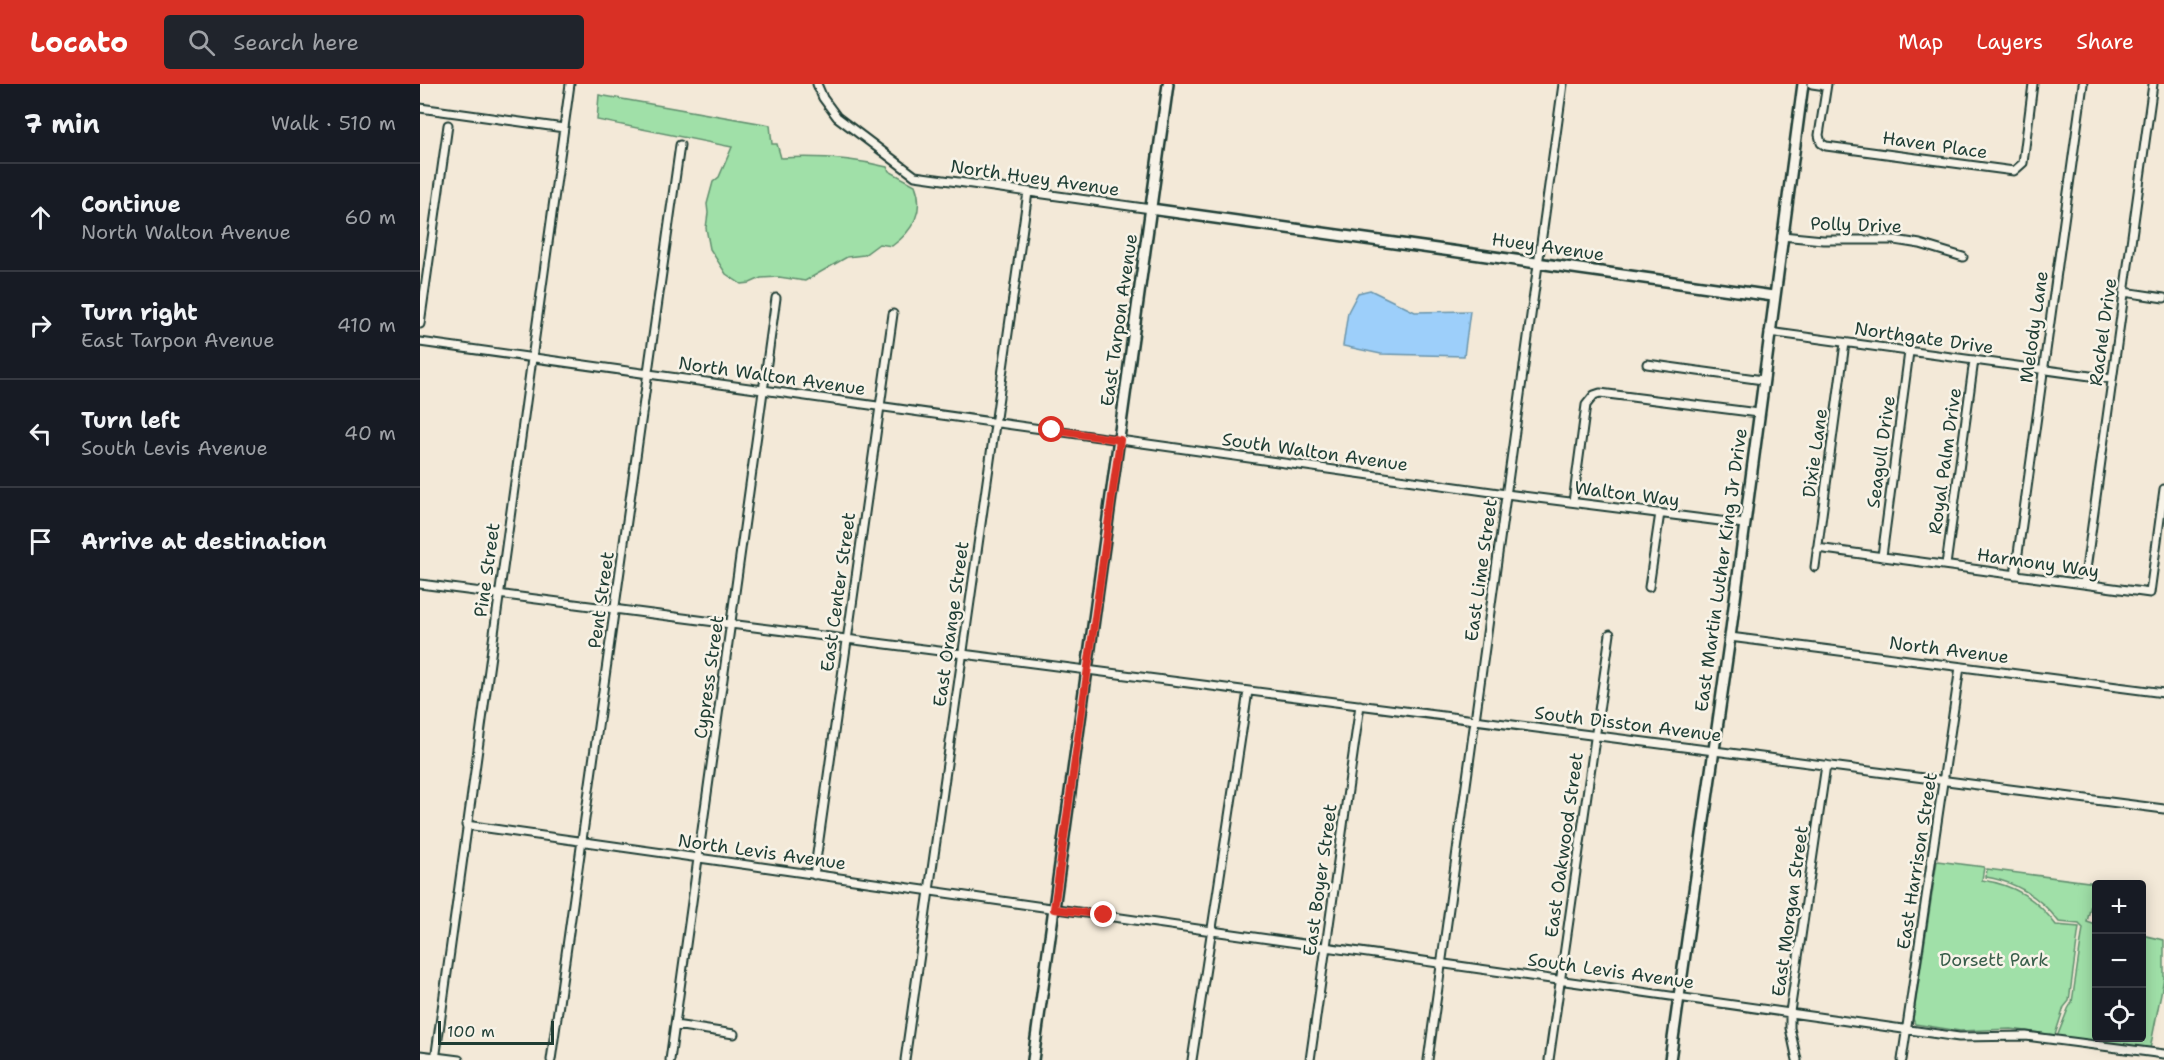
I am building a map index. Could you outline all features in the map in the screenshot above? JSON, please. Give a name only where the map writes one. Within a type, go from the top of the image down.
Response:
[{"type":"street","name":"Pine Street","points":[[435,1058],[570,84]]},
{"type":"street","name":"North Huey Avenue","points":[[817,84],[823,98],[837,117],[915,176],[1151,209]]},
{"type":"street","name":"East Tarpon Avenue","points":[[1033,1060],[1168,84]]},
{"type":"street","name":"East Lime Street","points":[[1428,1060],[1563,84]]},
{"type":"street","name":"East Martin Luther King Jr Drive","points":[[1670,1060],[1730,637],[1773,296],[1803,84]]},
{"type":"street","points":[[1812,84],[1826,85]]},
{"type":"street","name":"Haven Place","points":[[1826,85],[1819,135],[1821,143],[1826,146],[2014,171],[2023,163],[2033,84]]},
{"type":"street","name":"Melody Lane","points":[[2015,575],[2083,84]]},
{"type":"street","name":"Rachel Drive","points":[[2084,584],[2153,84]]},
{"type":"street","points":[[420,108],[564,128]]},
{"type":"street","points":[[420,324],[448,125]]},
{"type":"street","name":"Pent Street","points":[[551,1060],[680,145]]},
{"type":"street","name":"East Orange Street","points":[[905,1060],[1028,192]]},
{"type":"street","name":"Huey Avenue","points":[[1151,209],[1773,296]]},
{"type":"street","name":"Polly Drive","points":[[1782,236],[1823,240],[1895,240],[1920,244],[1963,256]]},
{"type":"street","points":[[2124,292],[2164,298]]},
{"type":"street","name":"Cypress Street","points":[[670,1060],[776,298]]},
{"type":"street","name":"East Center Street","points":[[814,875],[893,314]]},
{"type":"street","name":"Northgate Drive","points":[[1769,332],[2112,379]]},
{"type":"street","name":"North Walton Avenue","points":[[420,342],[1120,440]]},
{"type":"street","name":"Dixie Lane","points":[[1815,567],[1845,343]]},
{"type":"street","name":"Seagull Drive","points":[[1882,556],[1909,352]]},
{"type":"street","name":"Royal Palm Drive","points":[[1946,565],[1974,360]]},
{"type":"street","points":[[1647,364],[1763,380]]},
{"type":"street","points":[[1573,502],[1586,405],[1594,395],[1600,393],[1758,413]]},
{"type":"street","name":"South Walton Avenue","points":[[1120,440],[1506,494]]},
{"type":"street","name":"Harmony Way","points":[[1817,548],[2150,593],[2164,489]]},
{"type":"street","name":"Walton Way","points":[[1506,494],[1744,524]]},
{"type":"street","points":[[1649,587],[1660,513]]},
{"type":"street","name":"South Disston Avenue","points":[[420,584],[2164,808]]},
{"type":"street","name":"East Oakwood Street","points":[[1549,1060],[1610,634]]},
{"type":"street","name":"North Avenue","points":[[1730,637],[2164,693]]},
{"type":"street","name":"East Harrison Street","points":[[1902,1060],[1960,667]]},
{"type":"street","points":[[1192,1060],[1248,691]]},
{"type":"street","name":"East Boyer Street","points":[[1310,1060],[1360,705]]},
{"type":"street","name":"East Morgan Street","points":[[1797,1060],[1790,1028],[1790,1012],[1826,765]]},
{"type":"street","name":"North Levis Avenue","points":[[466,825],[1054,909]]},
{"type":"street","name":"South Levis Avenue","points":[[1054,909],[1959,1036],[2026,1036],[2164,1054]]},
{"type":"street","points":[[675,1025],[734,1034]]},
{"type":"street","points":[[420,1055],[459,1060]]},
{"type":"green space","points":[[599,95],[770,125],[772,144],[777,144],[781,158],[834,158],[887,167],[889,171],[915,185],[919,203],[915,219],[906,234],[892,246],[879,244],[864,255],[847,257],[805,281],[779,277],[761,278],[741,284],[726,274],[710,249],[706,228],[707,204],[713,182],[719,177],[732,147],[597,120]]},
{"type":"green space","name":"Dorsett Park","points":[[1937,861],[1984,867],[1982,880],[2005,885],[2024,895],[2041,908],[2056,925],[2079,927],[2069,1001],[2064,1007],[2055,1035],[2011,1029],[1960,1031],[1915,1024],[1913,1019]]},
{"type":"green space","points":[[1987,869],[2092,882],[2092,900],[2087,922],[2092,924],[2092,1042],[2057,1037],[2072,1002],[2083,928],[2079,924],[2059,922],[2036,898],[2018,887],[1986,877]]},
{"type":"green space","points":[[2146,936],[2164,940],[2164,978],[2150,1049],[2096,1042],[2146,1042]]},
{"type":"water","points":[[1370,290],[1415,312],[1470,311],[1464,356],[1381,354],[1343,346],[1348,312],[1358,293]]},
{"type":"route","points":[[1052,430],[1120,440],[1054,909],[1104,915]]}]
